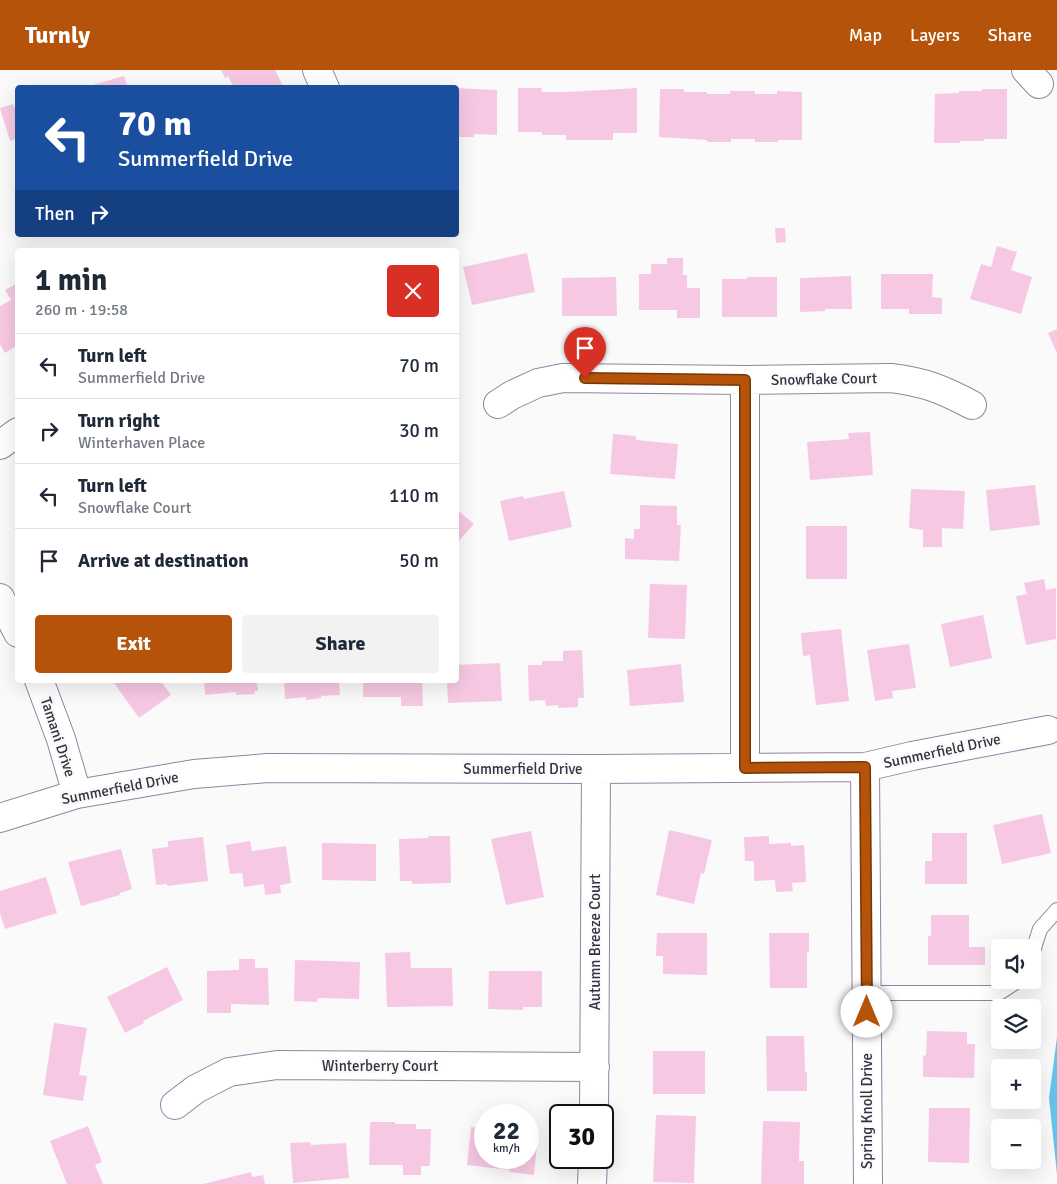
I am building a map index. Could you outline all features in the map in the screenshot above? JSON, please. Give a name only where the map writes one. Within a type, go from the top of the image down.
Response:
[{"type":"street","points":[[317,70],[324,85]]},
{"type":"street","name":"Snowflake Court","points":[[498,404],[512,394],[538,383],[564,378],[745,380],[891,378],[911,380],[941,389],[972,405]]},
{"type":"street","points":[[745,380],[745,768]]},
{"type":"street","points":[[0,445],[15,434]]},
{"type":"street","points":[[0,598],[15,627]]},
{"type":"street","name":"Tamani Drive","points":[[40,683],[61,739],[76,794]]},
{"type":"street","name":"Summerfield Drive","points":[[0,818],[76,794],[194,774],[268,768],[596,769],[865,767],[1048,730]]},
{"type":"street","name":"Spring Knoll Drive","points":[[865,767],[868,1184]]},
{"type":"street","name":"Autumn Breeze Court","points":[[594,1104],[596,769]]},
{"type":"street","name":"Winterberry Court","points":[[175,1105],[196,1088],[229,1072],[277,1065],[595,1067]]},
{"type":"street","points":[[592,1169],[592,1184]]},
{"type":"lane","points":[[1037,939],[1040,929],[1057,910]]},
{"type":"lane","points":[[867,992],[999,993],[1005,989]]},
{"type":"water","points":[[1057,1037],[1057,1174],[1049,1098]]},
{"type":"building","points":[[221,70],[275,70],[282,85],[232,85],[228,76],[225,78]]},
{"type":"building","points":[[124,76],[127,85],[92,85]]},
{"type":"building","points":[[459,88],[497,90],[497,135],[474,134],[474,137],[459,137]]},
{"type":"building","points":[[518,88],[541,88],[542,92],[566,92],[637,88],[637,133],[613,133],[613,140],[566,140],[566,135],[518,132]]},
{"type":"building","points":[[660,89],[684,89],[684,92],[707,92],[707,94],[730,94],[730,91],[755,91],[755,94],[777,94],[777,91],[802,92],[802,140],[755,142],[755,139],[731,139],[731,142],[707,142],[707,140],[659,137]]},
{"type":"building","points":[[982,89],[1007,89],[1007,139],[934,143],[935,94],[982,91]]},
{"type":"building","points":[[13,104],[15,107],[15,139],[10,141],[0,108]]},
{"type":"building","points":[[775,228],[785,228],[786,242],[776,243]]},
{"type":"building","points":[[997,246],[1017,252],[1011,270],[1032,277],[1021,314],[970,299],[981,264],[991,267]]},
{"type":"building","points":[[527,253],[535,292],[472,305],[463,267]]},
{"type":"building","points":[[667,258],[683,258],[683,275],[687,275],[687,288],[700,288],[700,318],[677,318],[677,310],[639,310],[639,274],[651,274],[651,264],[667,264]]},
{"type":"building","points":[[881,274],[933,274],[932,297],[942,298],[942,314],[909,314],[909,309],[881,309]]},
{"type":"building","points":[[851,276],[852,309],[825,309],[825,311],[800,312],[800,278]]},
{"type":"building","points":[[616,277],[617,316],[562,316],[562,278]]},
{"type":"building","points":[[747,277],[777,277],[777,317],[722,317],[722,279],[747,279]]},
{"type":"building","points":[[15,285],[15,347],[5,353],[0,344],[0,306],[11,300],[5,290]]},
{"type":"building","points":[[1057,329],[1057,353],[1048,333]]},
{"type":"building","points":[[870,432],[873,475],[810,480],[807,442],[849,439],[848,433]]},
{"type":"building","points":[[613,434],[636,436],[636,440],[678,444],[675,479],[610,474]]},
{"type":"building","points":[[1035,485],[1040,525],[990,531],[986,490]]},
{"type":"building","points":[[911,489],[965,491],[963,529],[942,528],[942,547],[923,547],[923,530],[909,528]]},
{"type":"building","points":[[564,491],[572,527],[509,541],[500,501],[523,496],[524,499]]},
{"type":"building","points":[[640,505],[677,506],[677,525],[681,525],[679,561],[625,559],[625,538],[634,539],[634,529],[640,529]]},
{"type":"building","points":[[459,512],[474,524],[459,541]]},
{"type":"building","points":[[806,526],[847,526],[847,579],[806,579]]},
{"type":"building","points":[[1044,579],[1046,590],[1056,588],[1056,639],[1026,645],[1016,596],[1027,594],[1024,583]]},
{"type":"building","points":[[650,584],[687,585],[685,639],[648,638]]},
{"type":"building","points":[[983,615],[992,658],[950,667],[941,624]]},
{"type":"building","points":[[841,629],[849,701],[816,705],[810,655],[803,656],[801,633]]},
{"type":"building","points":[[909,644],[916,688],[892,691],[893,698],[875,701],[867,650]]},
{"type":"building","points":[[582,650],[584,698],[578,698],[578,707],[558,708],[558,705],[546,706],[545,700],[529,701],[528,665],[542,665],[542,661],[563,661],[563,651]]},
{"type":"building","points":[[500,663],[502,701],[448,703],[447,683],[459,683],[459,665]]},
{"type":"building","points":[[681,664],[684,702],[630,706],[627,670]]},
{"type":"building","points":[[114,683],[162,683],[171,695],[139,718]]},
{"type":"building","points":[[204,683],[257,683],[258,691],[254,691],[255,694],[236,695],[236,692],[205,695]]},
{"type":"building","points":[[284,683],[339,683],[340,695],[321,696],[321,698],[306,700],[306,697],[285,699]]},
{"type":"building","points":[[363,683],[422,683],[423,706],[401,706],[401,697],[363,697]]},
{"type":"building","points":[[1042,814],[1051,853],[1002,864],[993,825]]},
{"type":"building","points":[[669,830],[712,840],[704,874],[701,873],[694,904],[656,895]]},
{"type":"building","points":[[531,831],[544,897],[506,905],[491,839]]},
{"type":"building","points":[[932,833],[967,833],[967,884],[925,884],[925,861],[932,861]]},
{"type":"building","points":[[428,836],[450,836],[451,883],[412,884],[412,881],[400,881],[399,839],[428,838]]},
{"type":"building","points":[[769,836],[769,844],[791,843],[791,846],[804,845],[806,882],[792,883],[793,891],[776,892],[775,880],[754,881],[754,861],[745,861],[744,837]]},
{"type":"building","points":[[203,837],[208,881],[167,886],[167,884],[156,885],[152,849],[168,847],[168,841]]},
{"type":"building","points":[[250,841],[252,851],[286,846],[291,883],[280,885],[281,893],[265,895],[264,884],[244,887],[242,873],[230,874],[226,845]]},
{"type":"building","points":[[322,843],[376,844],[376,881],[322,880]]},
{"type":"building","points":[[121,849],[132,889],[120,893],[120,895],[81,906],[68,862]]},
{"type":"building","points":[[46,877],[57,913],[5,929],[0,913],[0,891]]},
{"type":"building","points":[[931,915],[969,915],[969,947],[985,947],[985,965],[928,965],[928,936],[931,936]]},
{"type":"building","points":[[657,933],[707,933],[707,975],[663,974],[663,956],[656,956]]},
{"type":"building","points":[[769,933],[809,933],[807,988],[770,988]]},
{"type":"building","points":[[410,952],[411,968],[452,968],[453,1006],[387,1007],[385,953]]},
{"type":"building","points":[[239,959],[255,959],[255,968],[268,968],[269,1005],[231,1004],[231,1013],[207,1013],[207,971],[239,970]]},
{"type":"building","points":[[295,960],[360,962],[359,999],[318,998],[317,1002],[294,1001]]},
{"type":"building","points":[[167,967],[183,1000],[143,1021],[144,1023],[125,1033],[107,997]]},
{"type":"building","points":[[489,971],[542,971],[542,1007],[523,1007],[523,1010],[488,1009]]},
{"type":"building","points":[[54,1023],[87,1028],[79,1075],[87,1076],[83,1101],[43,1095]]},
{"type":"building","points":[[927,1031],[967,1032],[967,1044],[975,1044],[974,1078],[923,1077],[923,1056],[926,1055]]},
{"type":"building","points":[[766,1036],[804,1036],[807,1091],[767,1091]]},
{"type":"building","points":[[653,1051],[705,1051],[705,1094],[653,1094]]},
{"type":"building","points":[[929,1108],[970,1108],[969,1163],[928,1162]]},
{"type":"building","points":[[656,1115],[696,1116],[694,1183],[653,1182]]},
{"type":"building","points":[[763,1121],[800,1122],[799,1161],[804,1161],[804,1184],[761,1184]]},
{"type":"building","points":[[370,1122],[416,1124],[416,1129],[431,1129],[430,1166],[421,1166],[421,1175],[403,1175],[403,1165],[369,1165]]},
{"type":"building","points":[[88,1126],[102,1162],[95,1165],[103,1184],[67,1184],[50,1141]]},
{"type":"building","points":[[471,1127],[474,1127],[474,1166],[467,1165]]},
{"type":"building","points":[[310,1142],[311,1145],[346,1143],[349,1178],[293,1183],[290,1143]]},
{"type":"building","points":[[501,1169],[535,1169],[534,1175],[510,1172],[510,1170]]},
{"type":"building","points":[[251,1172],[252,1177],[263,1175],[265,1184],[203,1184]]},
{"type":"route","points":[[585,378],[745,380],[745,768],[865,767],[867,1012]]}]
